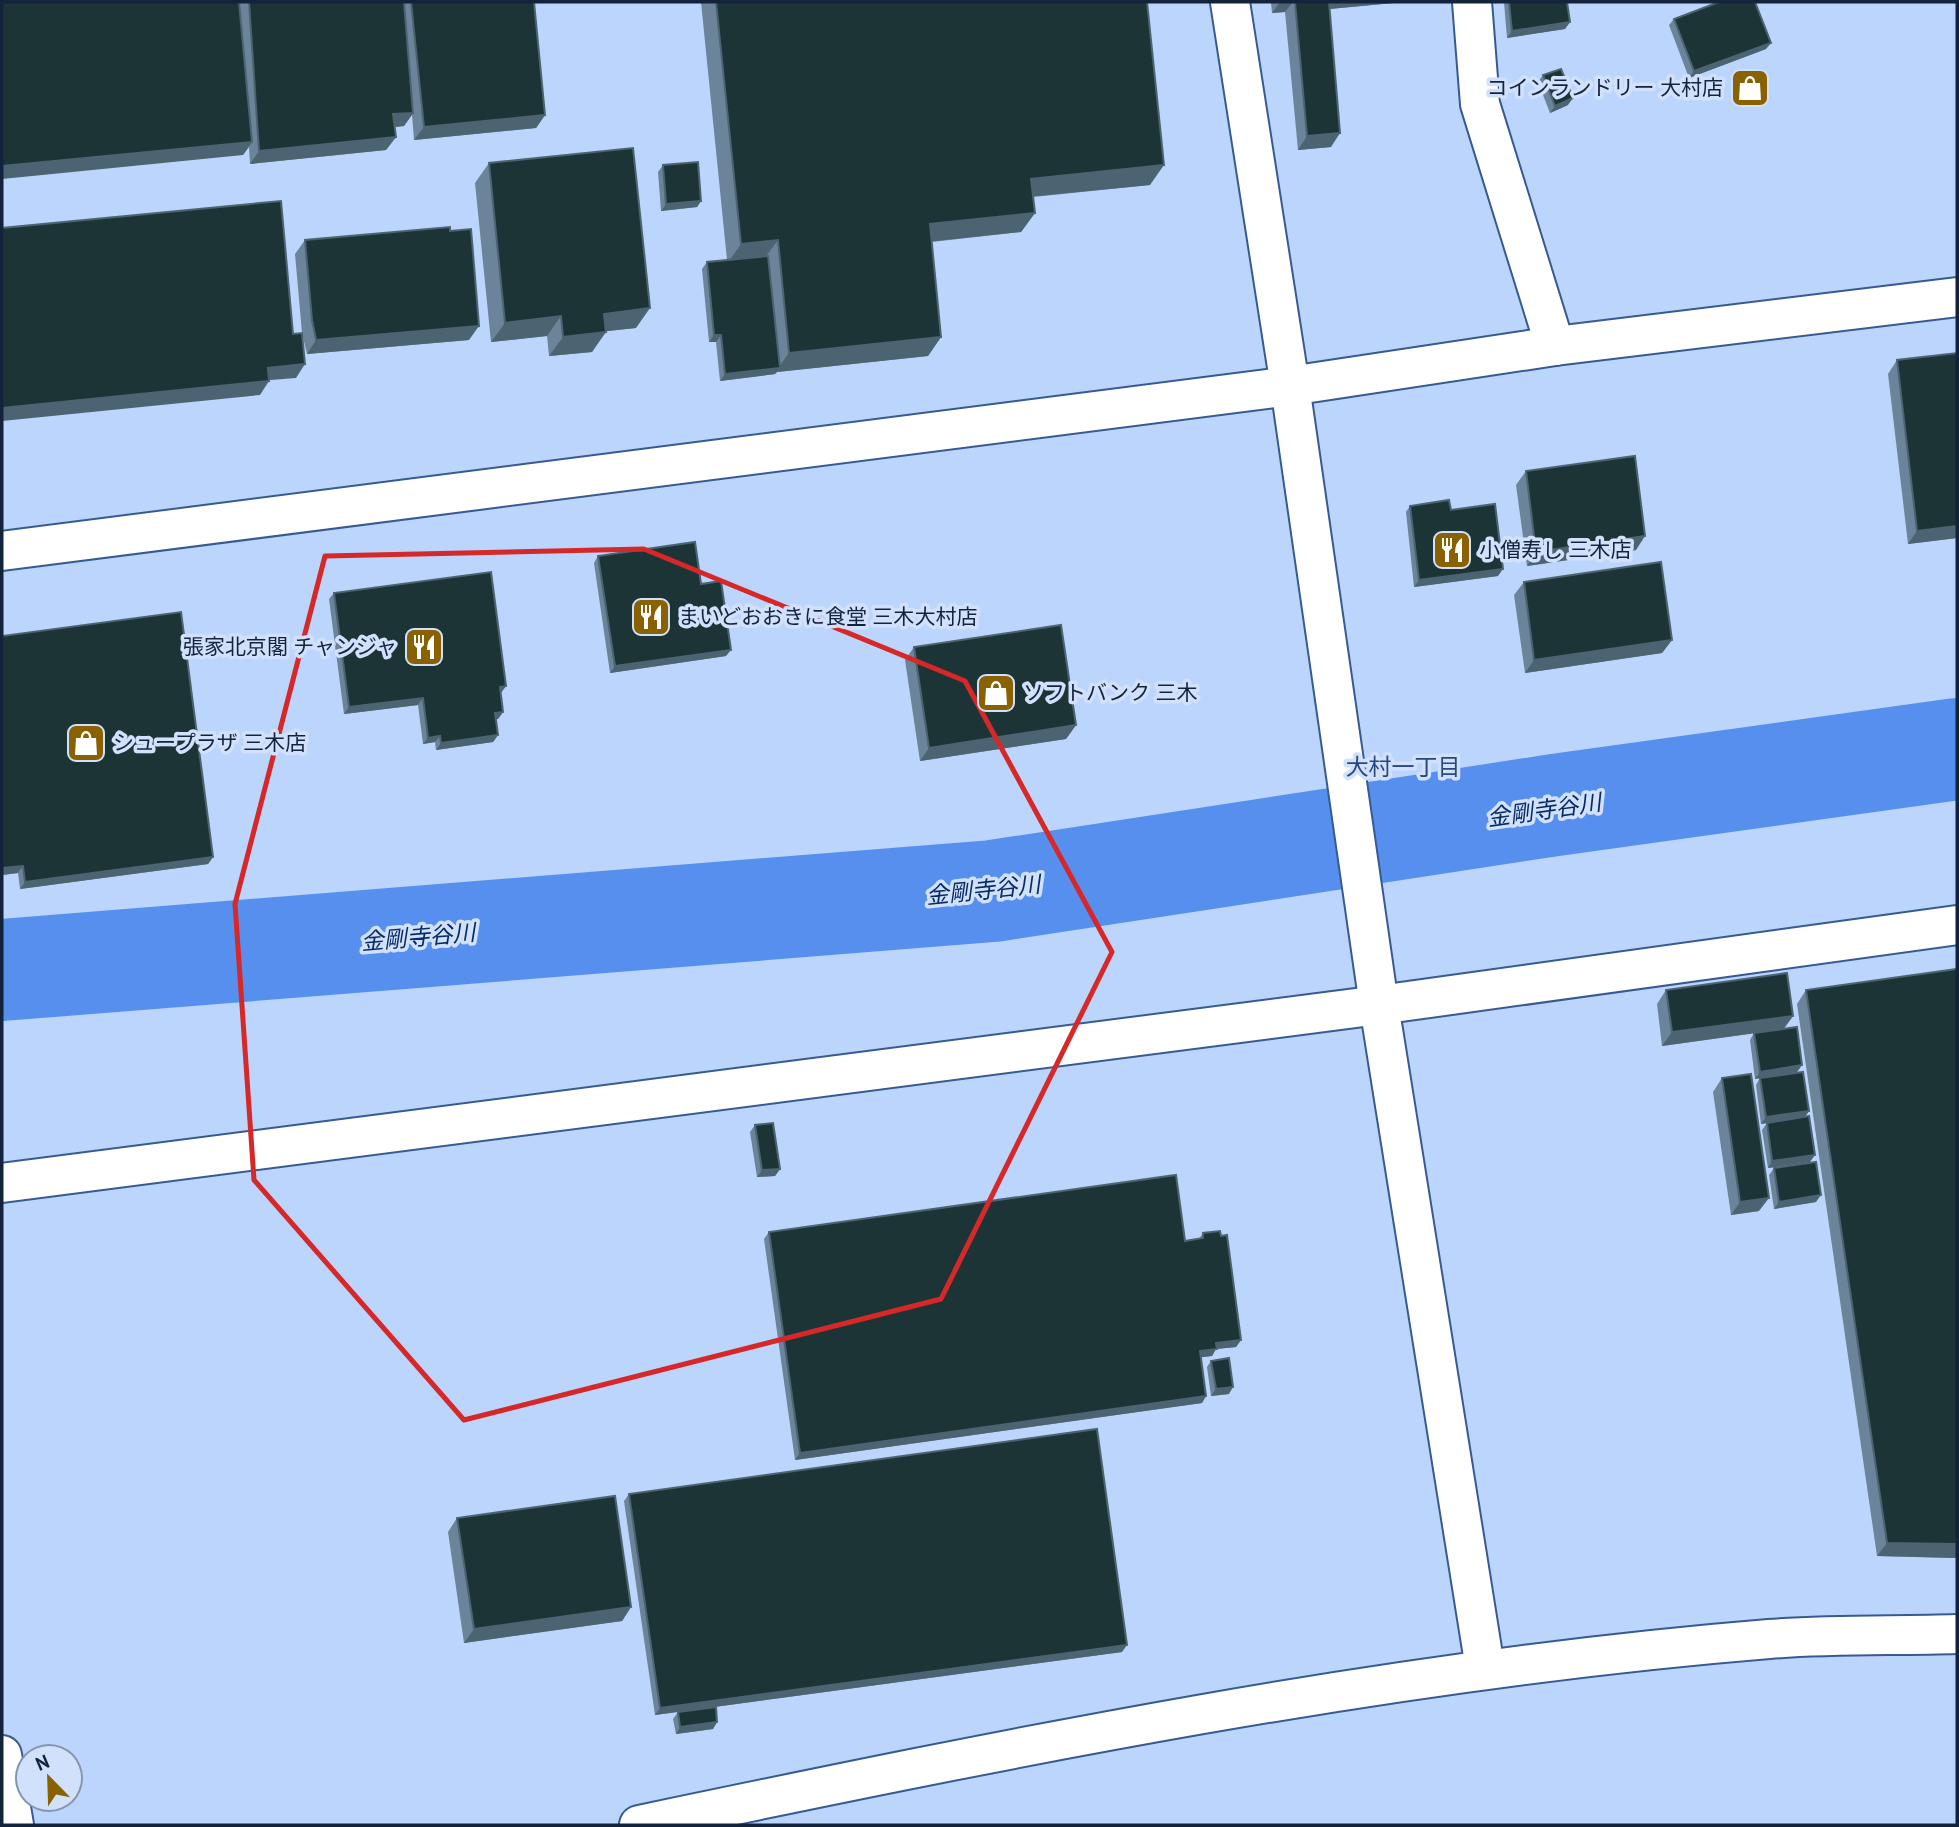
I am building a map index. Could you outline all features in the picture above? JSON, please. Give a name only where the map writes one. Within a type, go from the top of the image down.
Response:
[{"type":"street","points":[[1230,2],[1290,386],[1379,1005],[1485,1668]]},
{"type":"street","points":[[1472,2],[1480,104],[1555,346]]},
{"type":"street","points":[[2,551],[1290,386],[1555,346],[1957,297]]},
{"type":"street","points":[[2,1182],[1379,1005],[1957,925]]},
{"type":"street","points":[[639,1825],[977,1755],[1485,1668],[1773,1638],[1957,1634]]},
{"type":"street","points":[[2,1755],[14,1825]]},
{"type":"highlighted area","points":[[644,549],[965,681],[1112,952],[941,1299],[464,1420],[254,1180],[235,904],[325,556]]},
{"type":"building","points":[[2,2],[239,2],[252,142],[2,166]]},
{"type":"building","points":[[249,2],[404,2],[413,113],[393,114],[396,137],[259,151]]},
{"type":"building","points":[[411,2],[534,2],[545,115],[424,127]]},
{"type":"building","points":[[716,2],[1147,2],[1164,165],[1031,179],[1035,213],[930,224],[941,337],[789,353],[778,240],[741,244]]},
{"type":"building","points":[[1295,2],[1329,2],[1340,133],[1307,136]]},
{"type":"building","points":[[1509,2],[1567,2],[1570,22],[1512,31]]},
{"type":"building","points":[[1719,2],[1755,2],[1771,43],[1694,71],[1674,19]]},
{"type":"building","points":[[1561,69],[1573,98],[1555,106],[1543,75]]},
{"type":"building","points":[[633,148],[650,308],[604,314],[606,332],[563,337],[561,316],[505,323],[489,163]]},
{"type":"building","points":[[698,162],[701,201],[666,204],[663,165]]},
{"type":"building","points":[[281,201],[293,334],[302,333],[305,364],[268,368],[269,381],[2,408],[2,228]]},
{"type":"building","points":[[450,227],[450,231],[471,229],[479,326],[316,340],[305,240]]},
{"type":"building","points":[[768,256],[780,368],[725,374],[721,335],[714,335],[707,262]]},
{"type":"building","points":[[1957,353],[1957,526],[1917,531],[1897,360]]},
{"type":"building","points":[[1635,456],[1645,536],[1536,552],[1526,471]]},
{"type":"building","points":[[1449,500],[1451,510],[1495,504],[1503,569],[1419,580],[1410,506]]},
{"type":"building","points":[[695,542],[701,584],[721,581],[731,650],[615,666],[598,556]]},
{"type":"building","points":[[1661,562],[1672,640],[1534,660],[1524,582]]},
{"type":"building","points":[[491,572],[506,686],[500,687],[503,712],[495,713],[498,735],[441,743],[440,736],[428,738],[423,698],[349,707],[334,593]]},
{"type":"building","points":[[181,612],[213,857],[25,882],[23,866],[2,868],[2,636]]},
{"type":"building","points":[[1061,625],[1076,725],[929,748],[914,647]]},
{"type":"building","points":[[1957,969],[1957,1544],[1887,1543],[1806,990]]},
{"type":"building","points":[[1787,973],[1793,1016],[1672,1032],[1666,990]]},
{"type":"building","points":[[1797,1027],[1802,1065],[1760,1072],[1754,1033]]},
{"type":"building","points":[[1803,1072],[1809,1111],[1766,1117],[1760,1078]]},
{"type":"building","points":[[1751,1074],[1769,1198],[1740,1202],[1722,1078]]},
{"type":"building","points":[[1809,1116],[1815,1155],[1772,1161],[1767,1123]]},
{"type":"building","points":[[773,1123],[780,1169],[762,1170],[755,1125]]},
{"type":"building","points":[[1816,1162],[1821,1195],[1779,1202],[1774,1168]]},
{"type":"building","points":[[1176,1175],[1185,1241],[1203,1238],[1203,1233],[1220,1231],[1221,1236],[1227,1235],[1241,1340],[1216,1343],[1217,1349],[1200,1351],[1206,1396],[800,1453],[769,1232]]},
{"type":"building","points":[[1229,1358],[1233,1387],[1216,1389],[1211,1361]]},
{"type":"building","points":[[1097,1429],[1127,1645],[660,1708],[629,1494]]},
{"type":"building","points":[[615,1496],[631,1607],[474,1629],[457,1518]]},
{"type":"building","points":[[716,1707],[717,1722],[680,1727],[678,1712]]},
{"type":"waterway","name":"金剛寺谷川","points":[[2,970],[993,891],[1555,805],[1957,749]]},
{"type":"place","name":"コインランドリー 大村店","points":[[1750,88]]},
{"type":"place","name":"小僧寿し 三木店","points":[[1452,550]]},
{"type":"place","name":"まいどおおきに食堂 三木大村店","points":[[651,617]]},
{"type":"place","name":"張家北京閣 チャンジャ","points":[[424,647]]},
{"type":"place","name":"ソフトバンク 三木","points":[[996,693]]},
{"type":"place","name":"シュープラザ 三木店","points":[[86,743]]},
{"type":"district","name":"大村一丁目","points":[[1403,767]]}]
